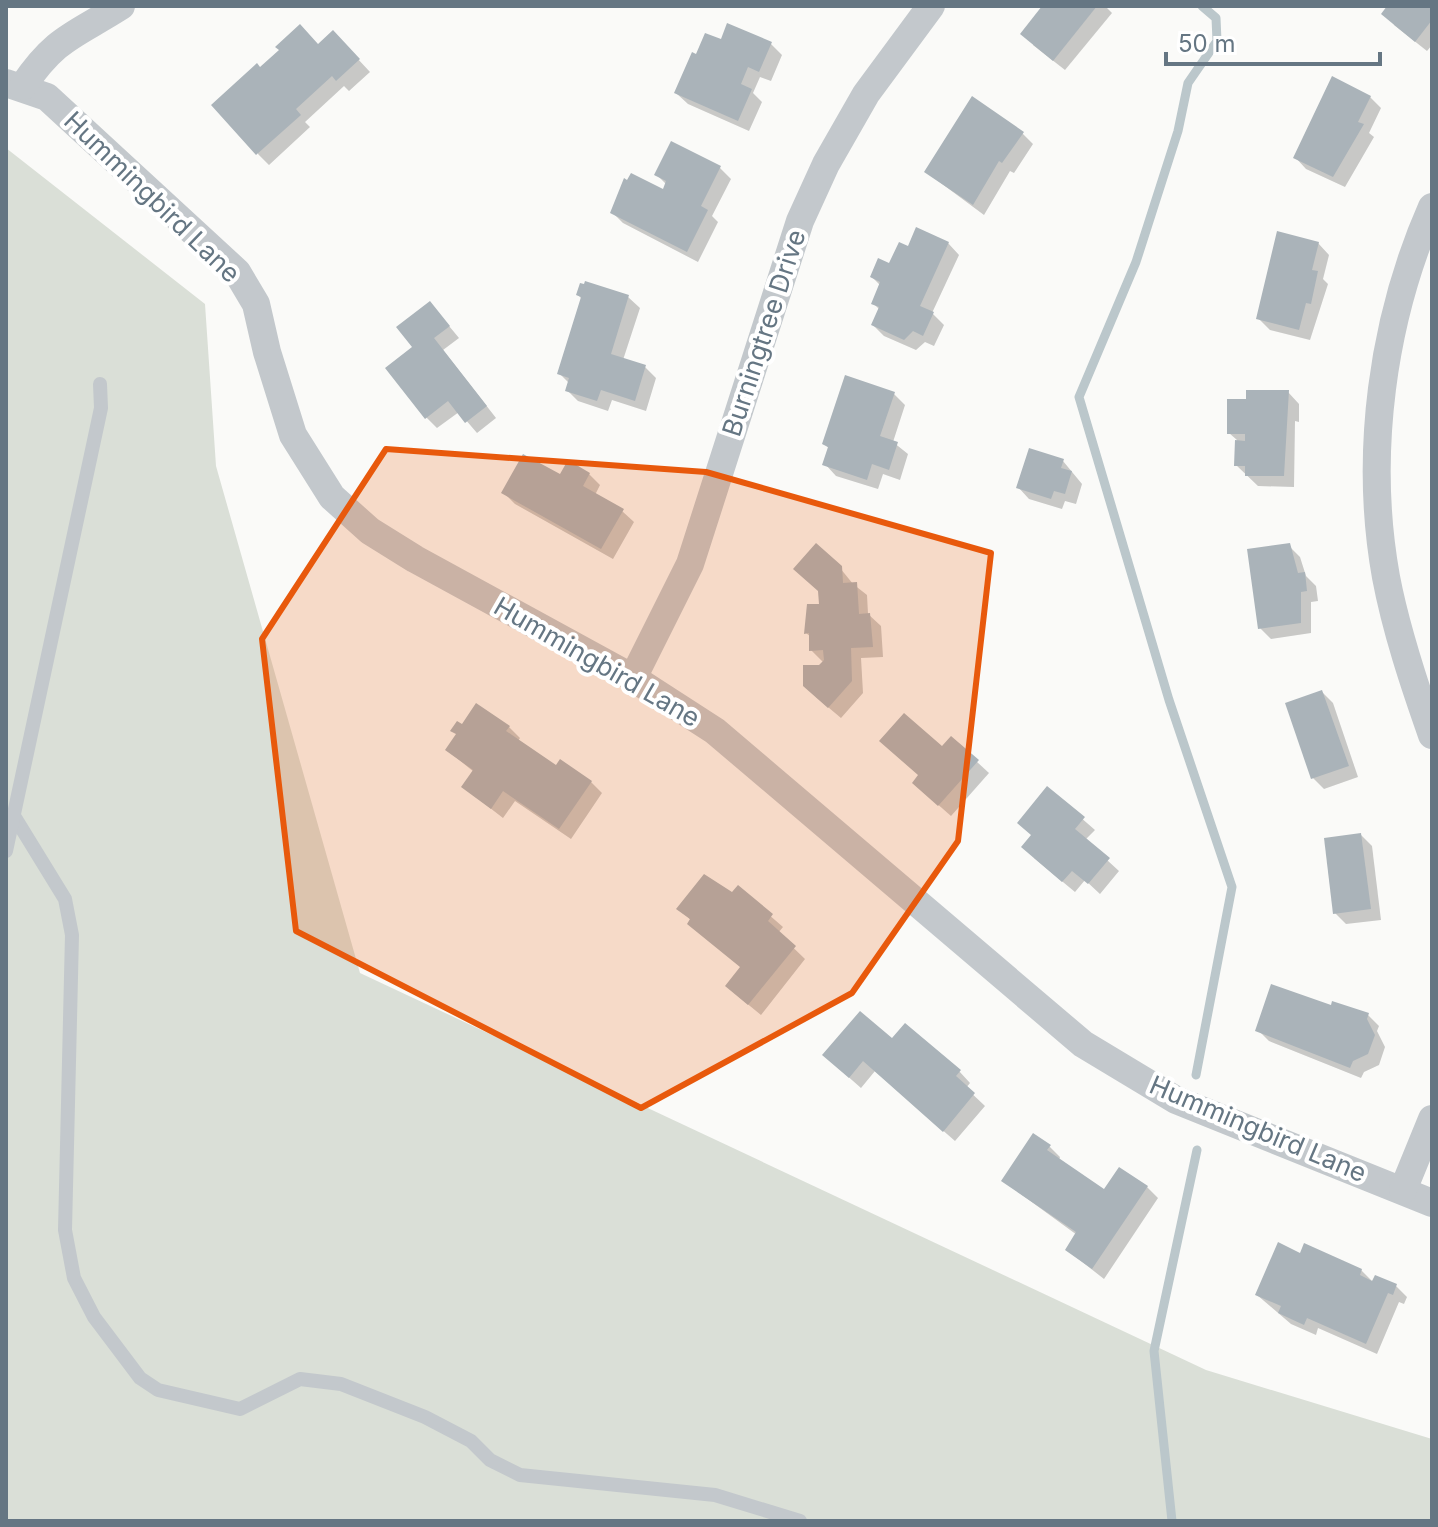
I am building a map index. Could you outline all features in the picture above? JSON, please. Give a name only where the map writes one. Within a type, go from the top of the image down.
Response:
[{"type":"street","points":[[14,85],[71,34],[121,6]]},
{"type":"street","name":"Burningtree Drive","points":[[633,678],[690,564],[800,221],[826,164],[866,94],[931,6]]},
{"type":"street","name":"Hummingbird Lane","points":[[14,85],[47,97],[237,272],[256,304],[267,352],[293,435],[332,497],[370,531],[415,559],[633,678],[715,731],[1083,1044],[1176,1100],[1432,1203]]},
{"type":"street","points":[[1432,207],[1402,292],[1390,346],[1377,458],[1379,526],[1386,579],[1432,735]]},
{"type":"street","points":[[1403,1190],[1432,1119]]},
{"type":"lane","points":[[6,851],[101,408],[100,384]]},
{"type":"lane","points":[[14,816],[65,899],[72,935],[65,1230],[74,1278],[94,1317],[140,1378],[158,1390],[240,1409],[300,1379],[341,1384],[425,1417],[471,1441],[490,1460],[520,1475],[715,1495],[800,1521]]},
{"type":"highlighted area","points":[[386,449],[706,472],[991,553],[958,841],[852,993],[641,1108],[296,931],[262,639]]},
{"type":"shaded area","points":[[6,148],[205,304],[216,466],[360,973],[1206,1370],[1432,1439],[1432,1521],[6,1521]]},
{"type":"building","points":[[1042,6],[1097,6],[1053,61],[1020,34]]},
{"type":"building","points":[[1387,6],[1432,6],[1432,20],[1415,42],[1381,14]]},
{"type":"building","points":[[727,23],[772,42],[759,72],[748,67],[741,84],[752,89],[738,121],[674,93],[692,52],[696,54],[705,33],[721,39]]},
{"type":"building","points":[[300,24],[318,44],[333,30],[360,59],[336,81],[332,76],[296,109],[301,115],[256,155],[211,105],[257,63],[260,67],[279,50],[275,47]]},
{"type":"building","points":[[1332,76],[1371,96],[1358,122],[1364,124],[1333,177],[1293,158]]},
{"type":"building","points":[[972,96],[1024,132],[1002,163],[999,161],[973,205],[924,172]]},
{"type":"building","points":[[671,141],[721,166],[701,206],[708,210],[687,252],[610,213],[624,178],[627,180],[631,173],[663,189],[666,181],[654,175]]},
{"type":"building","points":[[916,227],[949,242],[920,306],[934,312],[923,336],[913,331],[904,340],[871,325],[879,307],[871,304],[880,282],[870,277],[878,258],[889,263],[899,242],[908,246]]},
{"type":"building","points":[[1277,231],[1319,242],[1312,270],[1318,271],[1311,304],[1306,303],[1299,330],[1256,319]]},
{"type":"building","points":[[585,281],[629,295],[611,354],[646,365],[635,401],[601,390],[597,401],[565,391],[569,378],[557,374],[581,297],[576,295],[580,283],[584,284]]},
{"type":"building","points":[[430,301],[450,326],[434,338],[487,406],[465,423],[448,401],[425,419],[385,368],[412,347],[396,327]]},
{"type":"building","points":[[845,375],[895,392],[880,436],[898,442],[889,470],[872,464],[867,480],[822,465],[828,447],[822,444]]},
{"type":"building","points":[[1246,390],[1289,390],[1284,476],[1245,476],[1245,466],[1234,466],[1235,440],[1245,441],[1245,434],[1227,434],[1227,399],[1246,399]]},
{"type":"building","points":[[1029,448],[1064,459],[1061,468],[1072,471],[1065,494],[1054,491],[1051,499],[1016,488]]},
{"type":"building","points":[[523,454],[560,474],[568,460],[590,473],[583,486],[624,509],[601,549],[501,493]]},
{"type":"building","points":[[816,543],[842,566],[843,583],[857,582],[859,614],[870,613],[873,647],[851,648],[852,681],[828,708],[803,686],[803,665],[819,665],[824,660],[823,650],[809,651],[809,633],[804,634],[807,604],[819,604],[818,591],[793,569]]},
{"type":"building","points":[[1290,543],[1298,573],[1305,572],[1307,591],[1301,592],[1301,623],[1258,629],[1247,549]]},
{"type":"building","points":[[1322,690],[1349,766],[1311,779],[1285,703]]},
{"type":"building","points":[[476,703],[510,726],[506,731],[556,765],[560,759],[592,781],[559,829],[503,791],[491,809],[461,787],[473,770],[445,750],[456,734],[450,731],[457,721],[462,724]]},
{"type":"building","points":[[904,713],[942,746],[951,736],[979,760],[938,806],[912,783],[918,775],[879,741]]},
{"type":"building","points":[[1047,786],[1085,817],[1075,829],[1110,858],[1088,884],[1072,871],[1062,882],[1021,847],[1031,835],[1017,823]]},
{"type":"building","points":[[1361,833],[1371,909],[1333,914],[1324,838]]},
{"type":"building","points":[[704,874],[732,892],[738,885],[773,914],[768,921],[796,946],[748,1005],[725,986],[740,967],[687,924],[690,919],[676,909]]},
{"type":"building","points":[[1271,984],[1331,1005],[1332,1001],[1369,1013],[1367,1019],[1375,1035],[1368,1054],[1353,1061],[1350,1068],[1255,1031]]},
{"type":"building","points":[[860,1011],[892,1038],[905,1023],[961,1070],[956,1076],[975,1093],[943,1132],[863,1061],[849,1078],[822,1055]]},
{"type":"building","points":[[1033,1133],[1051,1145],[1047,1150],[1104,1189],[1119,1167],[1148,1186],[1092,1269],[1065,1250],[1076,1232],[1001,1181]]},
{"type":"building","points":[[1278,1242],[1300,1253],[1304,1243],[1362,1269],[1360,1275],[1372,1281],[1375,1275],[1397,1284],[1393,1295],[1388,1293],[1366,1344],[1307,1318],[1304,1325],[1278,1313],[1281,1306],[1255,1295]]},
{"type":"waterway","points":[[1196,1075],[1232,887],[1169,700],[1079,397],[1136,262],[1178,131],[1188,83],[1217,41],[1216,18],[1202,6]]},
{"type":"waterway","points":[[1172,1521],[1154,1351],[1197,1150]]}]
